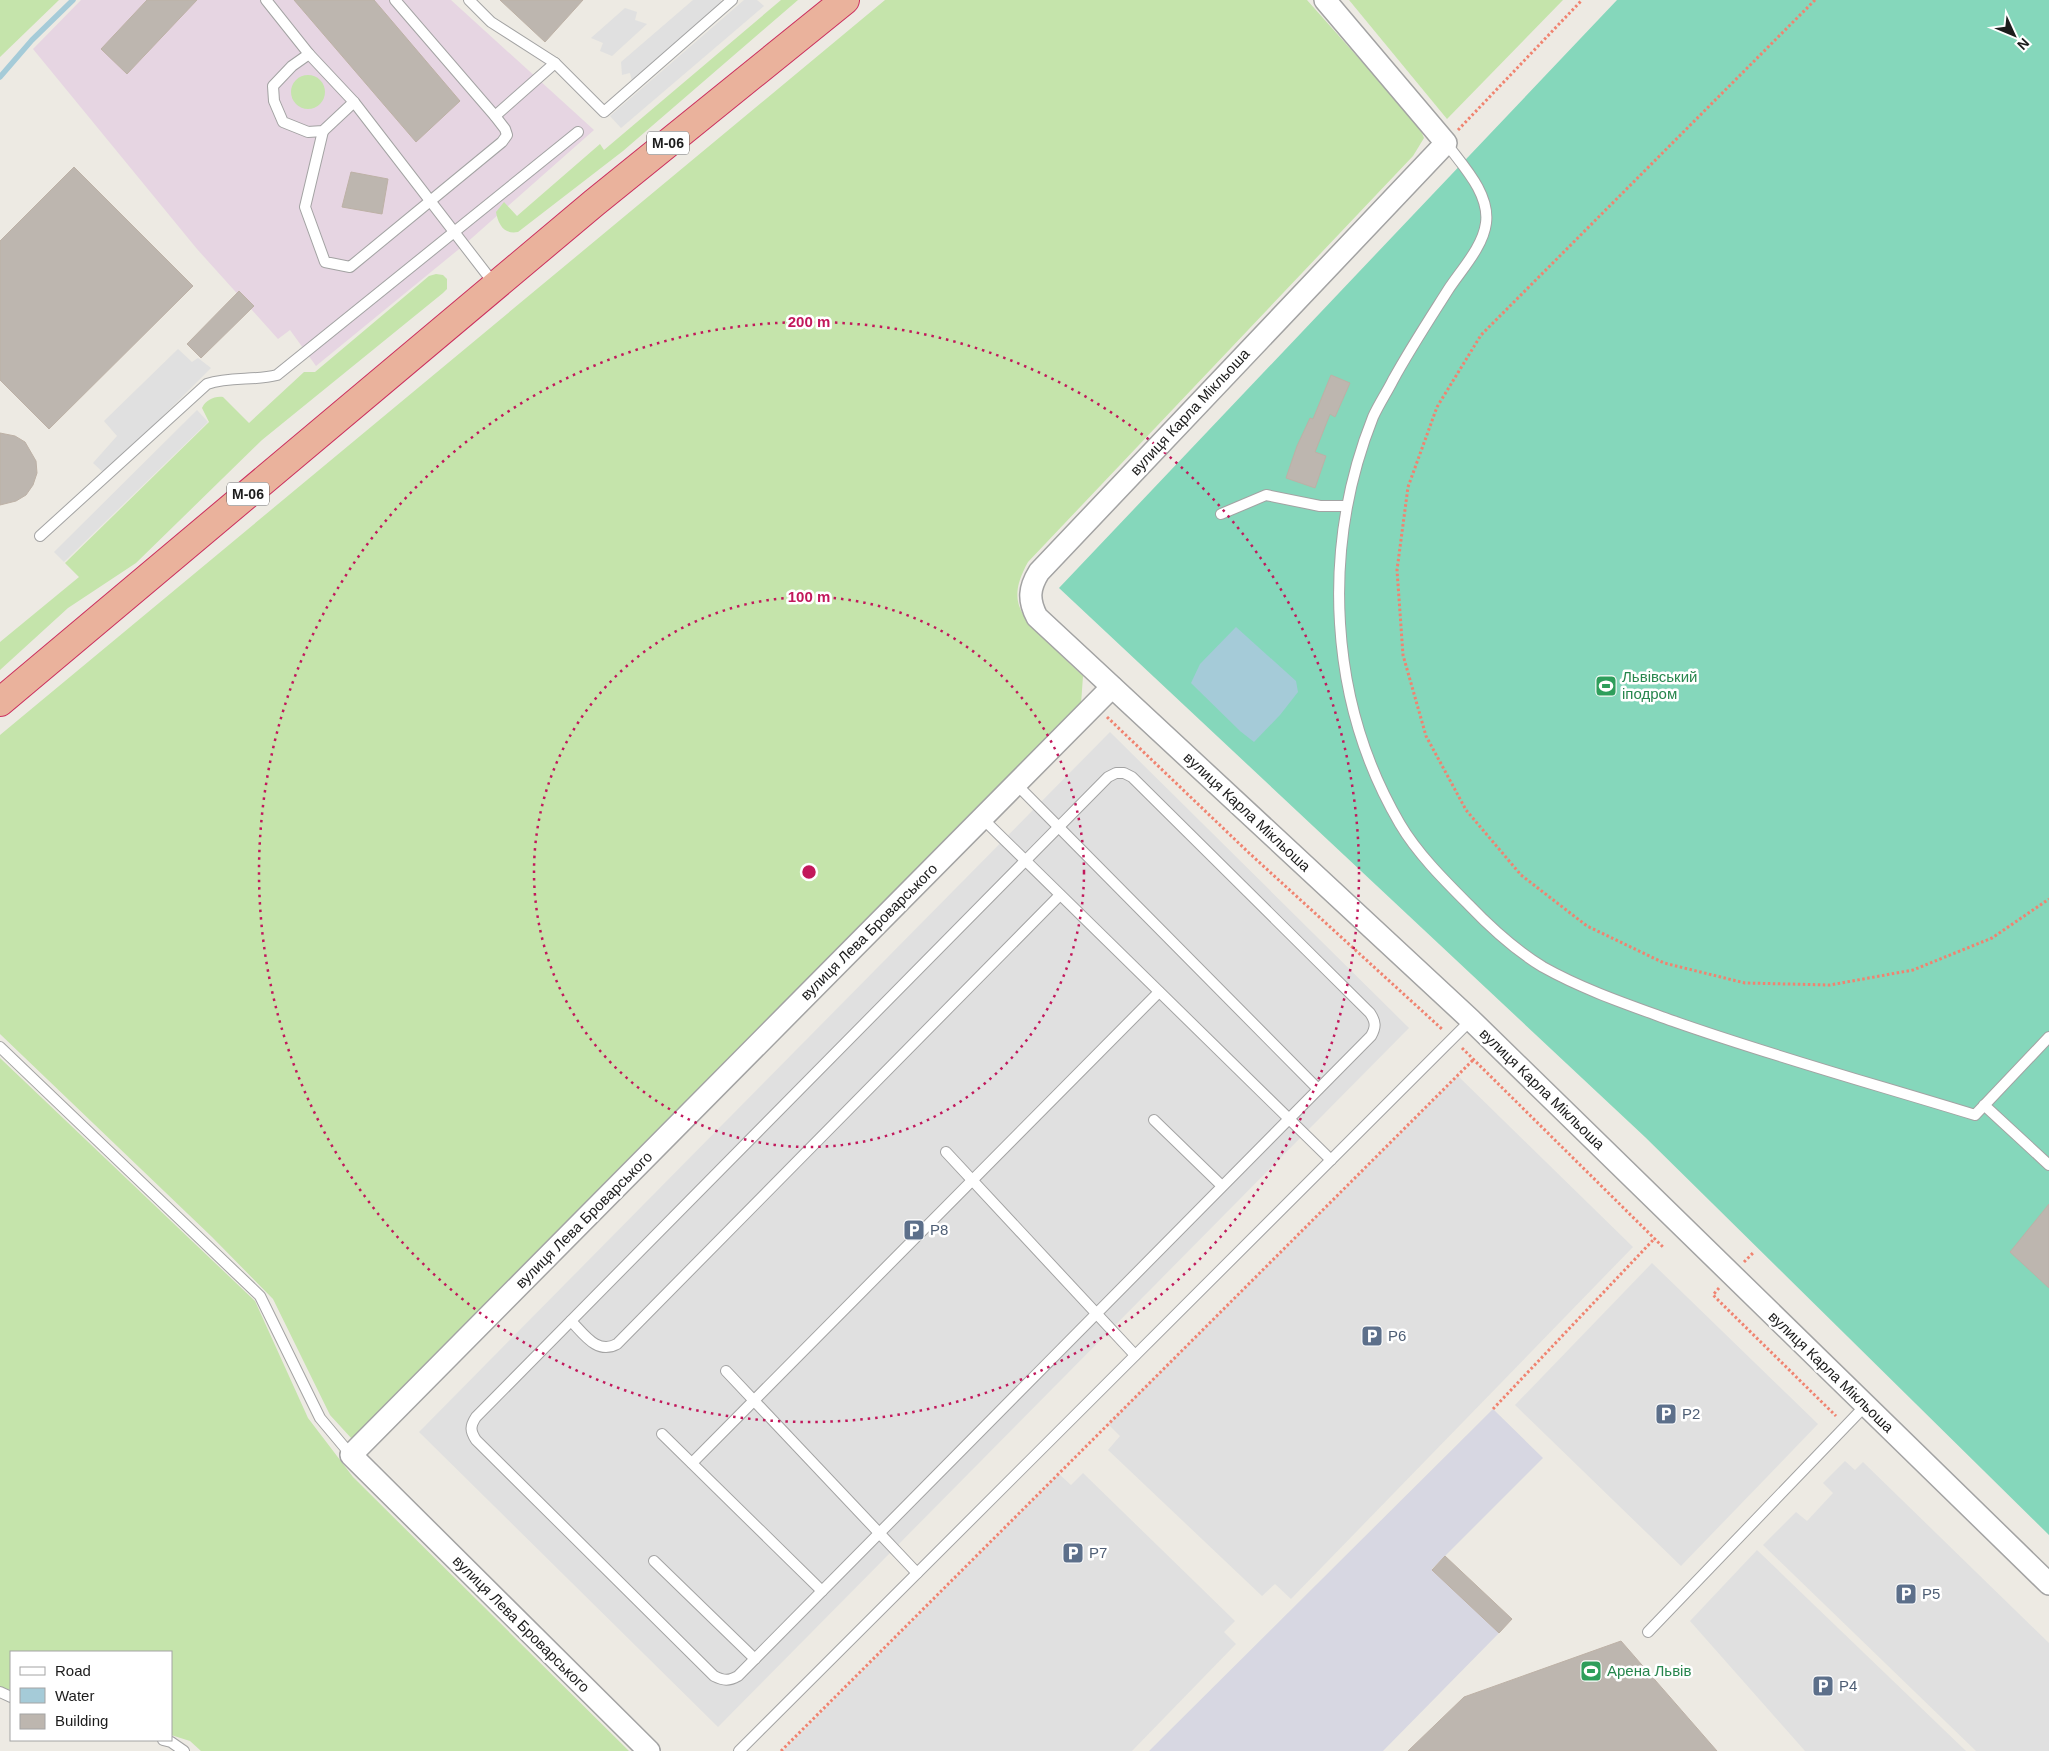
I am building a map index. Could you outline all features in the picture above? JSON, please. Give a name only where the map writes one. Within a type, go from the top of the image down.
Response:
[{"type":"highway","name":"М-06","points":[[0,702],[594,203],[845,0]]},
{"type":"street","points":[[1325,0],[1446,143]]},
{"type":"street","name":"вулиця Карла Мікльоша","points":[[1446,143],[1039,572],[1031,585],[1032,607],[1037,617],[1471,1020],[2049,1584]]},
{"type":"street","name":"вулиця Лева Броварського","points":[[649,1751],[351,1455],[1112,686]]},
{"type":"lane","points":[[266,0],[309,54],[354,102],[496,286]]},
{"type":"lane","points":[[354,102],[324,131],[305,207],[325,262],[350,267],[431,202],[502,142],[507,135],[506,129],[395,0]]},
{"type":"lane","points":[[469,0],[491,22],[555,63],[604,112],[732,0]]},
{"type":"lane","points":[[309,54],[280,76],[273,86],[274,101],[283,122],[308,132],[324,131]]},
{"type":"lane","points":[[495,116],[555,63]]},
{"type":"lane","points":[[40,536],[207,384],[220,380],[265,378],[277,375],[578,132]]},
{"type":"lane","points":[[1446,143],[1477,186],[1485,208],[1486,223],[1476,248],[1416,338],[1374,416],[1346,506],[1338,587],[1343,656],[1354,718],[1378,779],[1401,826],[1445,881],[1491,928],[1542,966],[1603,996],[1706,1032],[1975,1115],[2049,1037]]},
{"type":"lane","points":[[1220,514],[1266,495],[1320,506],[1346,506]]},
{"type":"lane","points":[[1116,773],[1124,773],[1132,777],[1370,1013],[1375,1020],[1375,1029],[1371,1036],[754,1659],[730,1680],[722,1680],[714,1676],[476,1440],[472,1433],[471,1424],[570,1321],[1026,861],[1108,777],[1116,773]]},
{"type":"lane","points":[[1016,784],[1318,1089]]},
{"type":"lane","points":[[982,818],[1331,1160]]},
{"type":"lane","points":[[570,1321],[594,1344],[602,1348],[610,1348],[617,1344],[1060,895]]},
{"type":"lane","points":[[692,1463],[1159,992]]},
{"type":"lane","points":[[739,1751],[1471,1020]]},
{"type":"lane","points":[[0,1047],[260,1296],[320,1418],[351,1455]]},
{"type":"lane","points":[[1984,1105],[2049,1165]]},
{"type":"lane","points":[[1154,1120],[1222,1186]]},
{"type":"lane","points":[[946,1152],[1135,1356]]},
{"type":"lane","points":[[726,1371],[917,1573]]},
{"type":"lane","points":[[1648,1632],[1866,1405]]},
{"type":"lane","points":[[662,1434],[822,1591]]},
{"type":"lane","points":[[654,1561],[754,1659]]},
{"type":"lane","points":[[167,1741],[184,1751]]},
{"type":"path","points":[[1446,143],[1582,0]]},
{"type":"path","points":[[1816,0],[1481,335],[1437,407],[1408,487],[1397,570],[1403,655],[1426,736],[1466,810],[1484,832],[1521,875],[1588,926],[1664,963],[1746,983],[1830,985],[1913,970],[1992,938],[2049,899]]},
{"type":"path","points":[[1094,705],[1248,852],[1453,1040],[1663,1246]]},
{"type":"path","points":[[782,1751],[1473,1060]]},
{"type":"path","points":[[1493,1409],[1655,1238]]},
{"type":"path","points":[[1713,1295],[1836,1416]]},
{"type":"shaded area","points":[[81,0],[451,0],[594,130],[464,245],[316,366],[290,330],[278,339],[197,249],[33,49]]},
{"type":"shaded area","points":[[693,0],[721,0],[724,7],[633,85],[630,73],[622,75],[621,62]]},
{"type":"shaded area","points":[[744,0],[757,0],[764,6],[621,128],[610,116]]},
{"type":"shaded area","points":[[625,8],[637,12],[635,20],[647,24],[612,56],[600,51],[603,43],[591,38]]},
{"type":"shaded area","points":[[178,349],[192,362],[198,358],[211,368],[105,474],[93,463],[117,436],[104,421]]},
{"type":"shaded area","points":[[197,410],[208,422],[64,562],[54,552]]},
{"type":"shaded area","name":"P8","points":[[1110,732],[1409,1028],[718,1727],[419,1432]]},
{"type":"shaded area","name":"P6","points":[[1458,1076],[1633,1247],[1291,1599],[1275,1584],[1262,1596],[1108,1450],[1120,1436],[1108,1424]]},
{"type":"shaded area","name":"P2","points":[[1652,1263],[1818,1424],[1681,1566],[1515,1405]]},
{"type":"shaded area","points":[[1493,1409],[1543,1458],[1432,1569],[1499,1633],[1383,1751],[1149,1751]]},
{"type":"shaded area","name":"P5","points":[[1845,1461],[1855,1470],[1863,1462],[2049,1643],[2049,1751],[1976,1751],[1763,1545],[1796,1512],[1807,1521],[1833,1493],[1823,1483]]},
{"type":"shaded area","name":"P7","points":[[1083,1473],[1235,1621],[1224,1632],[1236,1644],[1132,1751],[783,1751],[1059,1474],[1071,1485]]},
{"type":"shaded area","name":"P4","points":[[1757,1550],[1966,1751],[1805,1751],[1690,1621]]},
{"type":"green space","points":[[0,0],[59,0],[0,57]]},
{"type":"green space","points":[[781,0],[798,0],[623,151],[518,232],[509,232],[502,228],[496,212],[504,202],[517,216],[600,144],[604,150]]},
{"type":"green space","points":[[885,0],[1307,0],[1419,126],[1424,138],[1413,156],[1028,562],[1018,587],[1017,597],[1019,606],[1029,623],[1083,676],[1081,704],[352,1439],[330,1415],[273,1299],[212,1237],[0,1034],[0,735]]},
{"type":"green space","points":[[1349,0],[1563,0],[1447,119]]},
{"type":"green space","name":"Львівський іподром","points":[[1617,0],[2049,0],[2049,1535],[1645,1137],[1059,588]]},
{"type":"green space","points":[[308,75],[315,76],[320,80],[324,85],[324,99],[320,104],[315,108],[308,109],[301,108],[296,104],[292,99],[291,92],[292,85],[296,80],[301,76]]},
{"type":"green space","points":[[443,275],[447,279],[447,289],[443,293],[262,440],[136,563],[68,608],[0,670],[0,642],[79,577],[65,563],[209,422],[202,408],[208,401],[213,398],[223,397],[249,423],[304,372],[315,372],[429,276]]},
{"type":"green space","points":[[0,1058],[255,1301],[308,1418],[353,1477],[629,1751],[201,1751],[190,1741],[172,1735],[172,1651],[10,1651],[10,1690],[0,1687]]},
{"type":"water","points":[[1236,627],[1296,681],[1298,692],[1280,715],[1254,742],[1240,731],[1191,683],[1200,664]]},
{"type":"building","points":[[147,0],[197,0],[127,74],[101,49]]},
{"type":"building","points":[[294,0],[374,0],[460,101],[416,142]]},
{"type":"building","points":[[500,0],[583,0],[545,42]]},
{"type":"building","points":[[74,167],[193,286],[49,429],[0,380],[0,241]]},
{"type":"building","points":[[351,172],[388,179],[382,214],[342,207]]},
{"type":"building","points":[[239,291],[254,306],[201,358],[187,344]]},
{"type":"building","points":[[1331,375],[1350,383],[1335,417],[1330,414],[1315,452],[1326,456],[1315,488],[1286,478],[1297,446],[1310,418],[1313,419]]},
{"type":"building","points":[[0,433],[15,436],[25,442],[36,461],[37,473],[33,485],[26,495],[16,501],[0,505]]},
{"type":"building","points":[[2049,1204],[2049,1288],[2010,1252]]},
{"type":"building","points":[[1445,1556],[1512,1619],[1499,1633],[1432,1570]]},
{"type":"building","name":"Арена Львів","points":[[1621,1641],[1717,1751],[1408,1751],[1464,1697]]},
{"type":"waterway","points":[[0,77],[32,40],[73,0]]},
{"type":"place","name":"Львівський іподром","points":[[1606,686]]},
{"type":"place","name":"P8","points":[[914,1230]]},
{"type":"place","name":"P6","points":[[1372,1336]]},
{"type":"place","name":"P2","points":[[1666,1414]]},
{"type":"place","name":"P7","points":[[1073,1553]]},
{"type":"place","name":"P5","points":[[1906,1594]]},
{"type":"place","name":"Арена Львів","points":[[1591,1671]]},
{"type":"place","name":"P4","points":[[1823,1686]]}]
